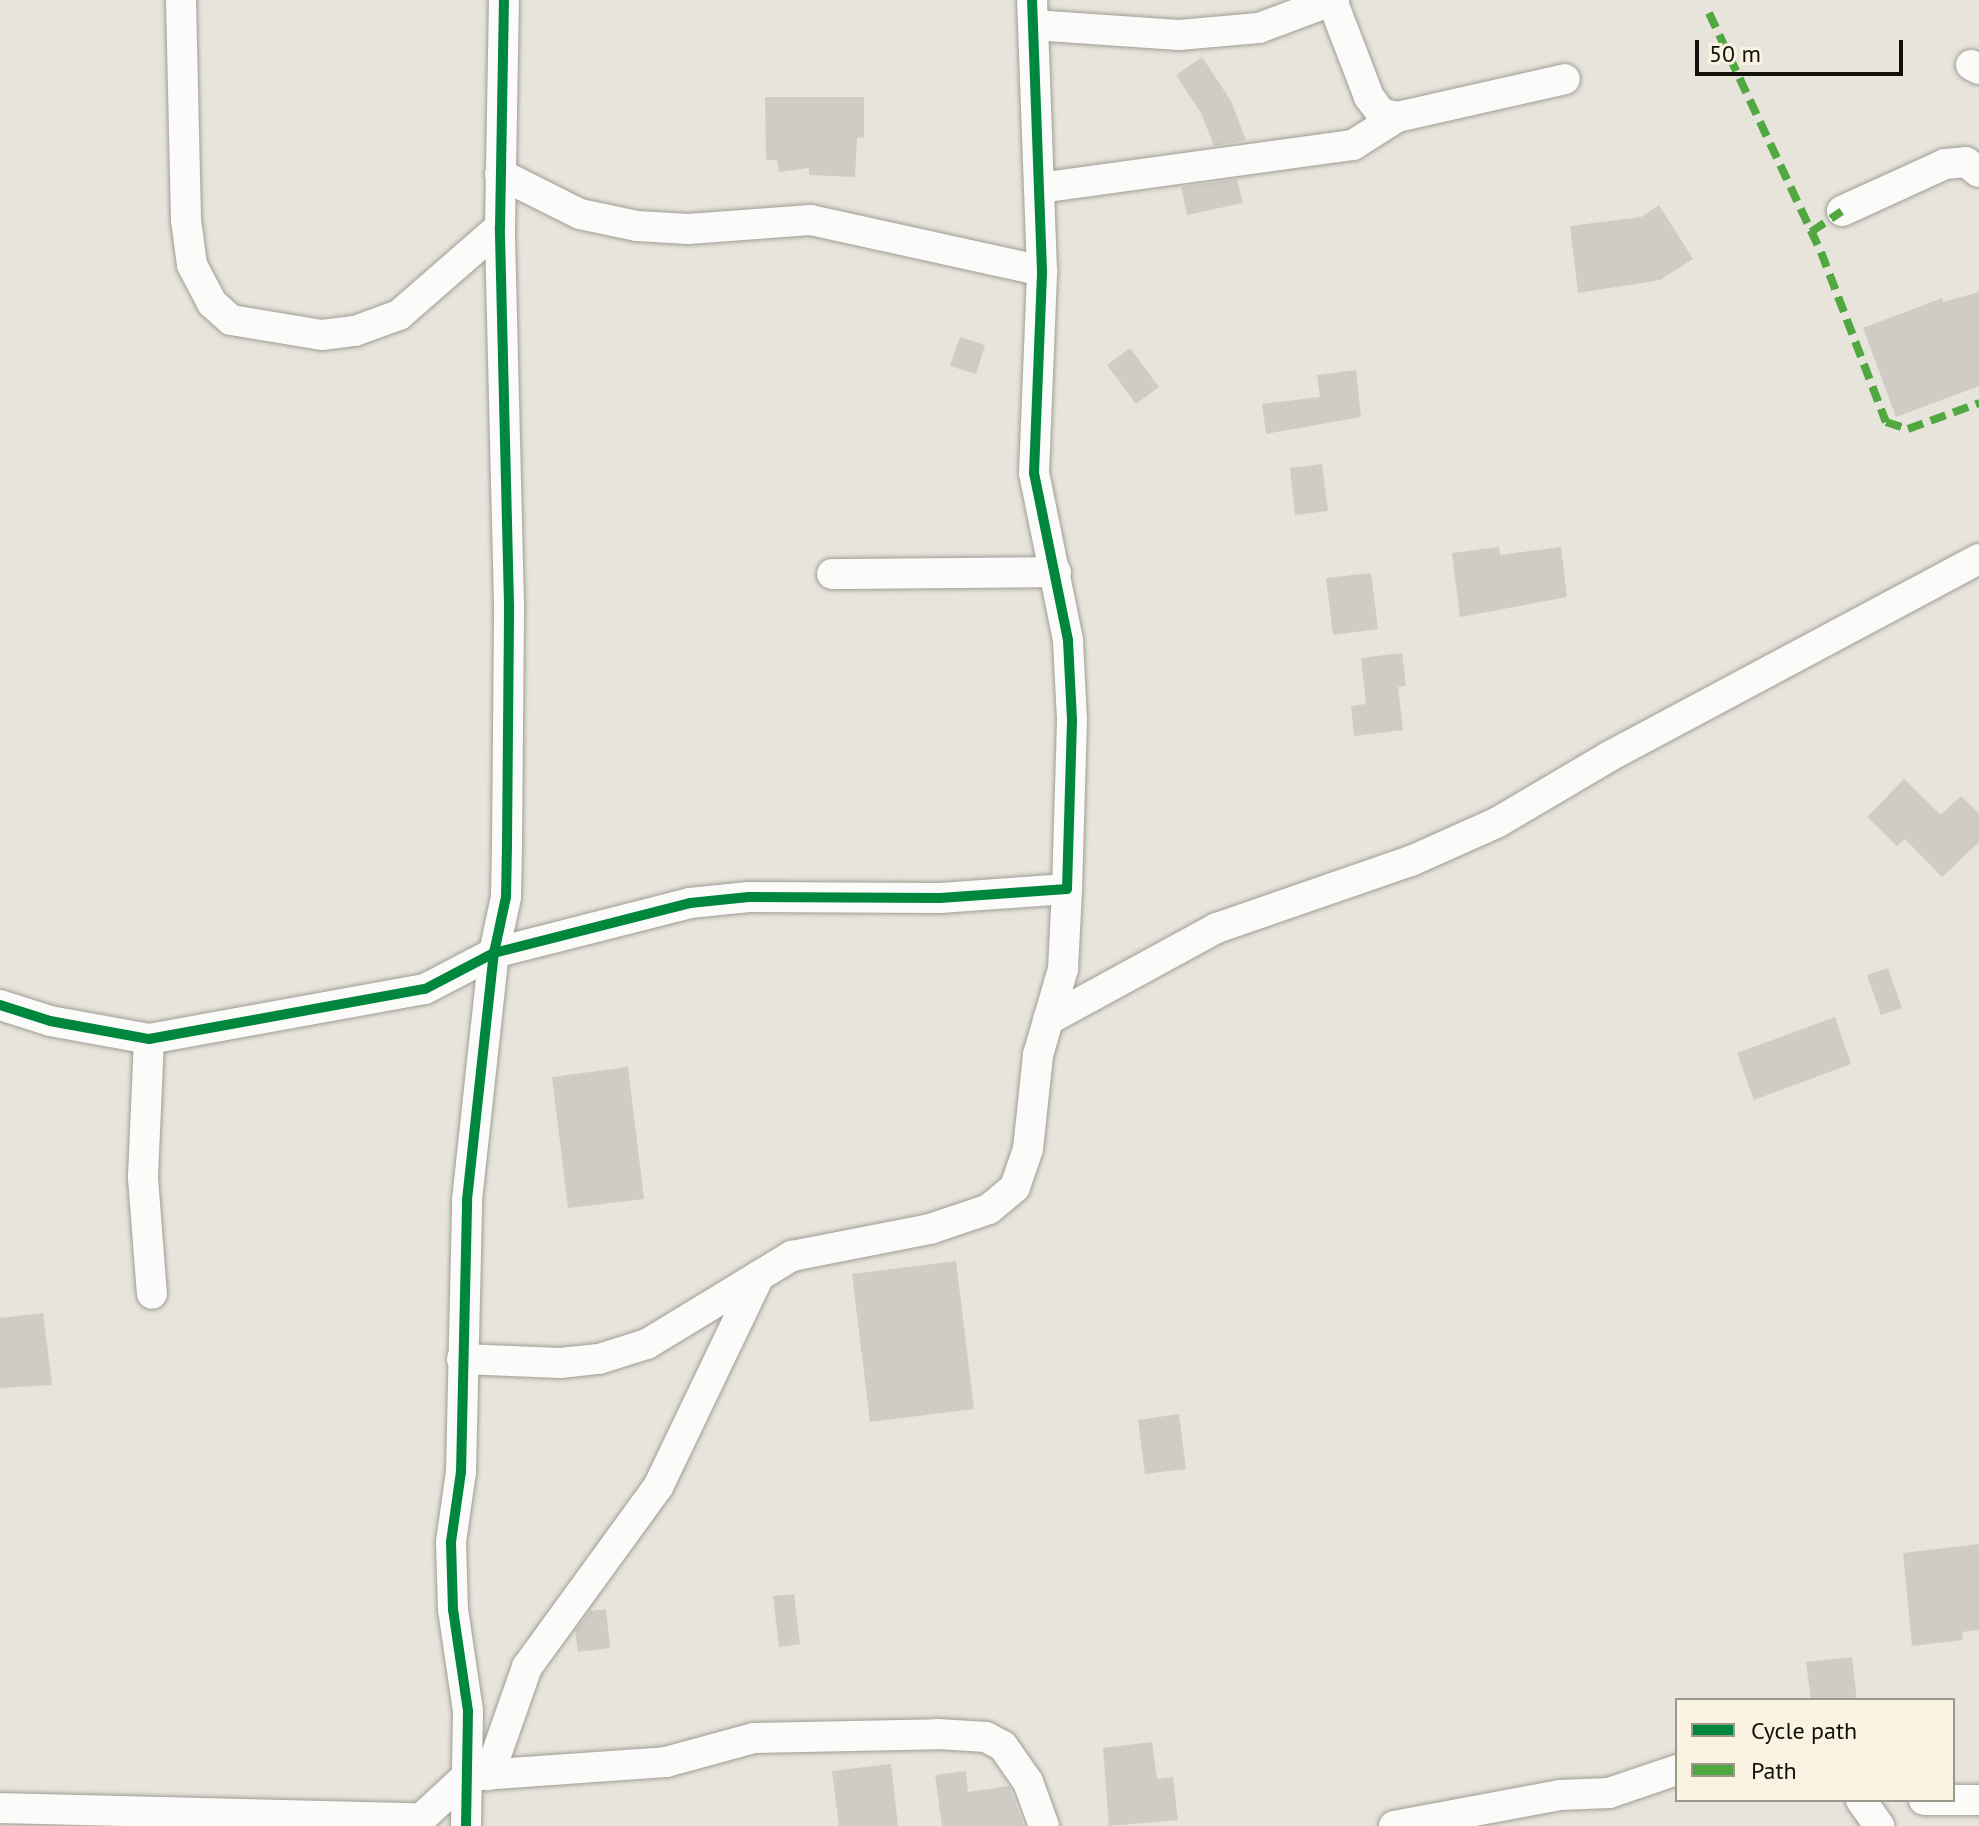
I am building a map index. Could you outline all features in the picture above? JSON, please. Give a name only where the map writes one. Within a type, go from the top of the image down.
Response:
[{"type":"street","points":[[181,0],[186,220],[192,265],[212,303],[231,320],[322,335],[355,331],[399,315],[500,227]]},
{"type":"street","points":[[478,1776],[453,1610],[451,1542],[461,1472],[467,1200],[494,953],[506,897],[509,604],[500,227],[504,0]]},
{"type":"street","points":[[462,1359],[560,1363],[599,1359],[647,1344],[759,1276],[820,1247],[930,1229],[989,1209],[1015,1187],[1028,1149],[1038,1055],[1063,969],[1072,720],[1068,640],[1034,473],[1042,271],[1032,12],[1179,35],[1259,28],[1334,2],[1369,97],[1381,113],[1397,117]]},
{"type":"street","points":[[1039,188],[1353,145],[1397,117],[1565,79]]},
{"type":"street","points":[[1842,211],[1945,164],[1966,162],[1979,172]]},
{"type":"street","points":[[500,174],[580,214],[637,226],[688,229],[811,220],[1042,271]]},
{"type":"street","points":[[1048,1020],[1217,928],[1411,861],[1498,822],[1610,756],[1979,559]]},
{"type":"street","points":[[832,574],[1056,572]]},
{"type":"street","points":[[0,1005],[50,1021],[149,1039],[425,989],[494,953],[690,903],[749,897],[940,898],[1067,889]]},
{"type":"street","points":[[149,1039],[143,1178],[152,1294]]},
{"type":"street","points":[[466,1826],[478,1776],[527,1667],[658,1487],[759,1276]]},
{"type":"street","points":[[0,1808],[416,1822],[478,1776],[666,1762],[776,1736],[986,1737],[1017,1762],[1044,1826]]},
{"type":"street","points":[[1394,1826],[1560,1795],[1609,1793],[1675,1771]]},
{"type":"street","points":[[1955,1800],[1979,1800]]},
{"type":"street","points":[[1862,1802],[1879,1826]]},
{"type":"street","points":[[1970,1826],[1979,1809]]},
{"type":"building","points":[[1202,57],[1231,101],[1246,140],[1214,146],[1201,113],[1176,75]]},
{"type":"building","points":[[765,97],[864,97],[864,137],[857,138],[855,177],[809,175],[809,168],[779,172],[777,160],[766,160]]},
{"type":"building","points":[[1237,179],[1243,203],[1187,215],[1181,187]]},
{"type":"building","points":[[1659,205],[1693,259],[1660,280],[1578,293],[1570,226],[1641,217]]},
{"type":"building","points":[[1979,292],[1979,386],[1896,417],[1863,328],[1942,298],[1943,302]]},
{"type":"building","points":[[960,337],[985,345],[976,374],[950,366]]},
{"type":"building","points":[[1130,348],[1159,387],[1136,404],[1107,365]]},
{"type":"building","points":[[1356,370],[1361,417],[1266,434],[1262,404],[1320,397],[1317,375]]},
{"type":"building","points":[[1322,464],[1328,511],[1295,515],[1290,468]]},
{"type":"building","points":[[1499,547],[1500,555],[1561,547],[1567,597],[1460,617],[1452,553]]},
{"type":"building","points":[[1371,573],[1378,629],[1333,635],[1326,578]]},
{"type":"building","points":[[1402,653],[1406,686],[1398,687],[1403,730],[1354,736],[1351,706],[1366,704],[1361,658]]},
{"type":"building","points":[[1904,779],[1941,815],[1961,796],[1979,814],[1979,842],[1942,877],[1905,839],[1897,846],[1867,817]]},
{"type":"building","points":[[1888,968],[1902,1008],[1881,1015],[1867,975]]},
{"type":"building","points":[[1835,1017],[1851,1064],[1754,1100],[1737,1053]]},
{"type":"building","points":[[628,1067],[644,1199],[568,1208],[552,1077]]},
{"type":"building","points":[[956,1261],[974,1409],[870,1422],[852,1274]]},
{"type":"building","points":[[43,1313],[52,1385],[0,1388],[0,1318]]},
{"type":"building","points":[[1179,1414],[1186,1469],[1145,1474],[1138,1420]]},
{"type":"building","points":[[1979,1544],[1979,1630],[1962,1632],[1963,1640],[1912,1646],[1903,1553]]},
{"type":"building","points":[[794,1594],[800,1644],[779,1647],[773,1596]]},
{"type":"building","points":[[606,1609],[610,1648],[578,1652],[575,1631],[590,1611]]},
{"type":"building","points":[[1852,1657],[1857,1698],[1811,1698],[1806,1662]]},
{"type":"building","points":[[1152,1742],[1157,1779],[1173,1777],[1178,1820],[1109,1826],[1103,1748]]},
{"type":"building","points":[[891,1764],[898,1826],[839,1826],[832,1771]]},
{"type":"building","points":[[966,1771],[968,1792],[1009,1786],[1024,1826],[942,1826],[935,1775]]},
{"type":"marked path","points":[[1709,13],[1821,252],[1886,422],[1908,429],[1979,403]]},
{"type":"marked path","points":[[1811,232],[1842,211]]},
{"type":"cycle path","points":[[466,1826],[468,1711],[453,1610],[451,1542],[461,1472],[467,1200],[494,953],[506,897],[509,604],[500,227],[504,0]]},
{"type":"cycle path","points":[[0,1005],[50,1021],[149,1039],[425,989],[494,953],[690,903],[749,897],[940,898],[1067,889],[1072,720],[1068,640],[1034,473],[1042,271],[1032,0]]}]
